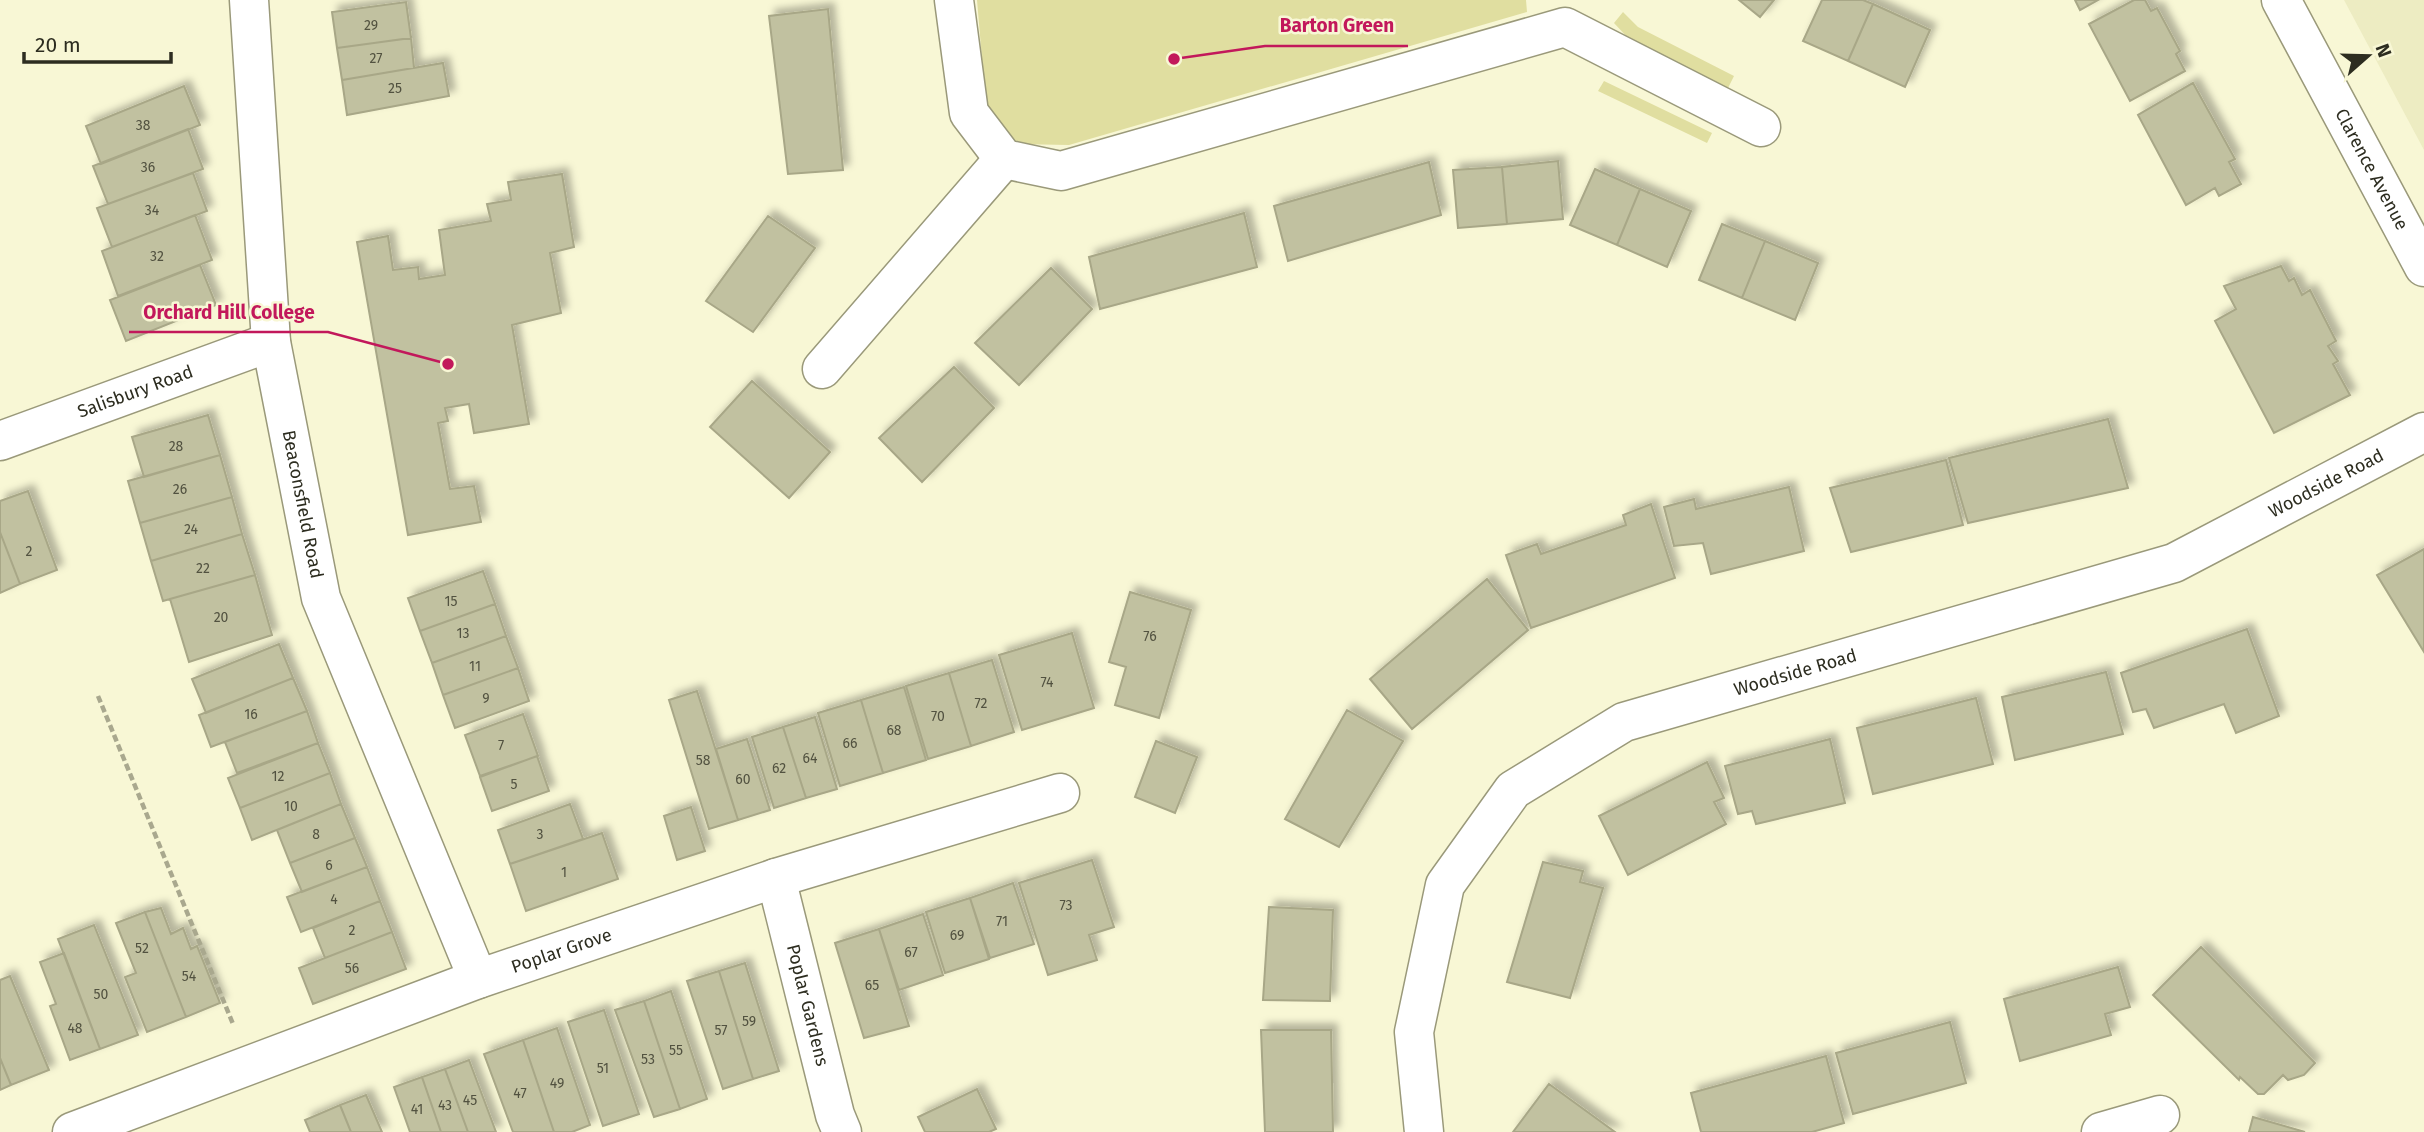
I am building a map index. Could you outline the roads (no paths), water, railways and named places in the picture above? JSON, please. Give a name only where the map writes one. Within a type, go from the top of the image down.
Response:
[{"type":"street","name":"Beaconsfield Road","points":[[249,0],[271,342],[321,598],[478,979]]},
{"type":"street","points":[[954,0],[969,113],[1004,159],[1061,171],[1563,14],[1761,127]]},
{"type":"street","name":"Clarence Avenue","points":[[2281,0],[2424,267]]},
{"type":"street","points":[[821,369],[1004,159]]},
{"type":"street","name":"Salisbury Road","points":[[0,441],[271,342]]},
{"type":"street","name":"Woodside Road","points":[[1424,1132],[1414,1032],[1444,885],[1513,790],[1623,722],[2174,563],[2424,432]]},
{"type":"street","name":"Poplar Grove","points":[[72,1132],[127,1123],[249,1064],[478,979],[776,878],[1060,793]]},
{"type":"street","name":"Poplar Gardens","points":[[776,878],[835,1115],[842,1132]]},
{"type":"street","points":[[2101,1132],[2160,1115]]},
{"type":"place","name":"Barton Green","points":[[1174,59]]},
{"type":"place","name":"Orchard Hill College","points":[[448,364]]}]
